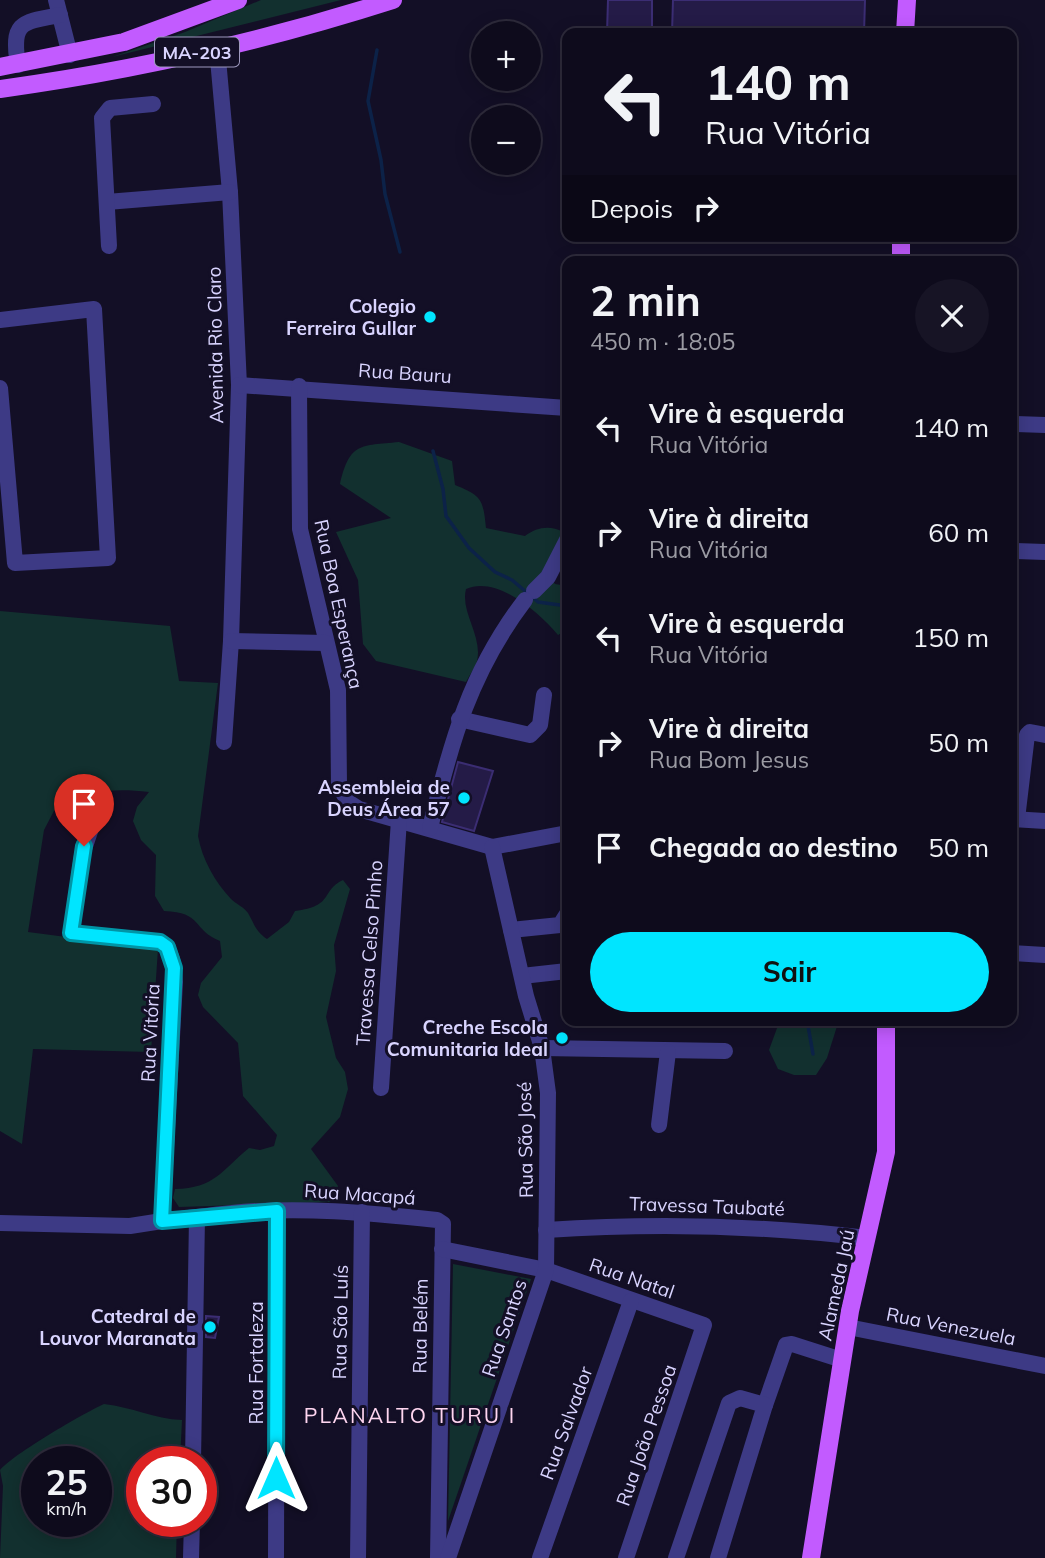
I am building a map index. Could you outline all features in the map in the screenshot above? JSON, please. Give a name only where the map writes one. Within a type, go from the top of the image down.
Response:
[{"type":"main road","name":"MA-203","points":[[0,67],[70,55],[155,33],[215,5],[238,0]]},
{"type":"main road","name":"MA-203","points":[[0,89],[87,76],[217,48],[392,0]]},
{"type":"main road","points":[[905,28],[907,0]]},
{"type":"main road","name":"Alameda Jaú","points":[[811,1558],[848,1327],[888,1136],[886,1026]]},
{"type":"street","points":[[18,65],[14,44],[18,28],[26,21],[58,8],[70,55]]},
{"type":"street","name":"Avenida Rio Claro","points":[[217,48],[230,192],[240,385],[231,641],[224,742]]},
{"type":"street","points":[[109,246],[102,118],[110,108],[153,104]]},
{"type":"street","points":[[107,202],[230,192]]},
{"type":"street","points":[[0,320],[94,309],[108,558],[15,563],[0,388]]},
{"type":"street","name":"Rua Bauru","points":[[240,385],[299,386],[562,408]]},
{"type":"street","name":"Rua Boa Esperança","points":[[299,386],[300,529],[338,690],[339,785],[342,794],[359,809],[492,847]]},
{"type":"street","points":[[1017,424],[1045,425]]},
{"type":"street","points":[[430,828],[459,719],[488,654],[529,596],[548,577],[562,550]]},
{"type":"street","points":[[1017,551],[1045,552]]},
{"type":"street","points":[[548,577],[562,578]]},
{"type":"street","points":[[231,641],[326,643]]},
{"type":"street","points":[[459,719],[530,735],[540,725],[544,695]]},
{"type":"street","points":[[1017,800],[1027,735],[1030,732],[1045,735]]},
{"type":"street","name":"Rua Vitória","points":[[101,799],[82,855],[71,933],[160,942],[167,947],[170,954],[175,982],[162,1221]]},
{"type":"street","points":[[1017,819],[1045,821]]},
{"type":"street","name":"Travessa Celso Pinho","points":[[381,1088],[399,820]]},
{"type":"street","points":[[492,847],[562,834]]},
{"type":"street","name":"Rua São José","points":[[492,847],[510,930],[542,1048],[549,1129],[546,1270]]},
{"type":"street","points":[[510,930],[560,925],[562,922]]},
{"type":"street","points":[[1017,953],[1045,955]]},
{"type":"street","points":[[522,976],[562,972]]},
{"type":"street","points":[[542,1048],[725,1051]]},
{"type":"street","points":[[660,1125],[668,1052]]},
{"type":"street","points":[[0,1223],[130,1226],[197,1217],[277,1211]]},
{"type":"street","name":"Rua Macapá","points":[[277,1211],[362,1212],[440,1222]]},
{"type":"street","name":"Rua Fortaleza","points":[[276,1558],[277,1211]]},
{"type":"street","name":"Rua São Luís","points":[[358,1558],[362,1212]]},
{"type":"street","points":[[193,1446],[197,1217]]},
{"type":"street","name":"Rua Belém","points":[[438,1558],[442,1249],[440,1222]]},
{"type":"street","name":"Travessa Taubaté","points":[[546,1230],[688,1223],[867,1238]]},
{"type":"street","points":[[442,1249],[546,1270]]},
{"type":"street","name":"Rua Natal","points":[[546,1270],[704,1325]]},
{"type":"street","name":"Rua Santos","points":[[447,1558],[546,1270]]},
{"type":"street","name":"Rua Salvador","points":[[540,1558],[631,1301]]},
{"type":"street","name":"Rua João Pessoa","points":[[626,1558],[704,1325]]},
{"type":"street","name":"Rua Venezuela","points":[[848,1327],[1045,1366]]},
{"type":"street","points":[[718,1558],[786,1345],[792,1344],[842,1360]]},
{"type":"street","points":[[676,1558],[729,1403],[740,1398],[765,1405]]},
{"type":"street","points":[[191,1558],[192,1537]]},
{"type":"green space","points":[[261,0],[341,0],[112,57],[185,32]]},
{"type":"green space","points":[[399,442],[452,461],[455,485],[471,492],[480,500],[486,528],[525,536],[544,528],[562,532],[544,570],[555,584],[562,585],[562,633],[558,635],[517,598],[491,587],[478,586],[466,589],[466,606],[478,652],[476,664],[466,682],[376,661],[363,644],[358,580],[336,532],[391,518],[340,484],[353,453],[375,444]]},
{"type":"green space","points":[[0,611],[170,626],[179,681],[218,683],[198,836],[206,862],[220,885],[231,899],[246,911],[267,939],[289,922],[295,911],[308,909],[322,902],[336,884],[343,880],[350,889],[334,945],[336,971],[326,1017],[336,1058],[345,1072],[348,1089],[340,1117],[311,1149],[338,1186],[338,1196],[332,1202],[179,1207],[173,1198],[175,1189],[209,1182],[249,1148],[260,1150],[274,1146],[277,1135],[243,1096],[238,1043],[203,1007],[198,995],[201,983],[222,957],[220,941],[211,937],[191,918],[164,911],[155,896],[156,855],[141,840],[133,821],[137,807],[149,792],[102,792],[57,805],[44,830],[28,932],[158,949],[151,1052],[33,1049],[22,1144],[0,1131]]},
{"type":"green space","points":[[778,1026],[837,1026],[827,1058],[816,1075],[794,1075],[778,1069],[769,1050]]},
{"type":"green space","points":[[453,1264],[531,1279],[448,1521]]},
{"type":"green space","points":[[104,1404],[182,1420],[181,1446],[126,1446],[126,1537],[177,1537],[176,1558],[0,1558],[3,1486],[0,1470],[21,1454],[21,1537],[112,1537],[112,1446],[32,1446]]},
{"type":"building","points":[[608,0],[652,0],[652,28],[607,28]]},
{"type":"building","points":[[673,0],[865,0],[864,28],[672,28]]},
{"type":"building","name":"Assembleia de Deus Área 57","points":[[458,762],[493,771],[474,831],[442,822]]},
{"type":"building","name":"Catedral de Louvor Maranata","points":[[206,1316],[219,1317],[215,1338],[206,1337]]},
{"type":"waterway","points":[[377,50],[368,101],[381,160],[385,194],[400,252]]},
{"type":"waterway","points":[[433,451],[443,489],[446,516],[469,548],[495,572],[512,580],[538,602],[562,605]]},
{"type":"waterway","points":[[808,1026],[813,1054]]},
{"type":"place","name":"Colegio Ferreira Gullar","points":[[430,317]]},
{"type":"place","name":"Assembleia de Deus Área 57","points":[[464,798]]},
{"type":"place","name":"Creche Escola Comunitaria Ideal","points":[[562,1038]]},
{"type":"place","name":"Catedral de Louvor Maranata","points":[[210,1327]]},
{"type":"district","name":"PLANALTO TURU I","points":[[410,1415]]},
{"type":"route","points":[[84,846],[71,933],[160,942],[167,947],[174,968],[162,1221],[233,1212],[277,1211],[276,1478]]}]
